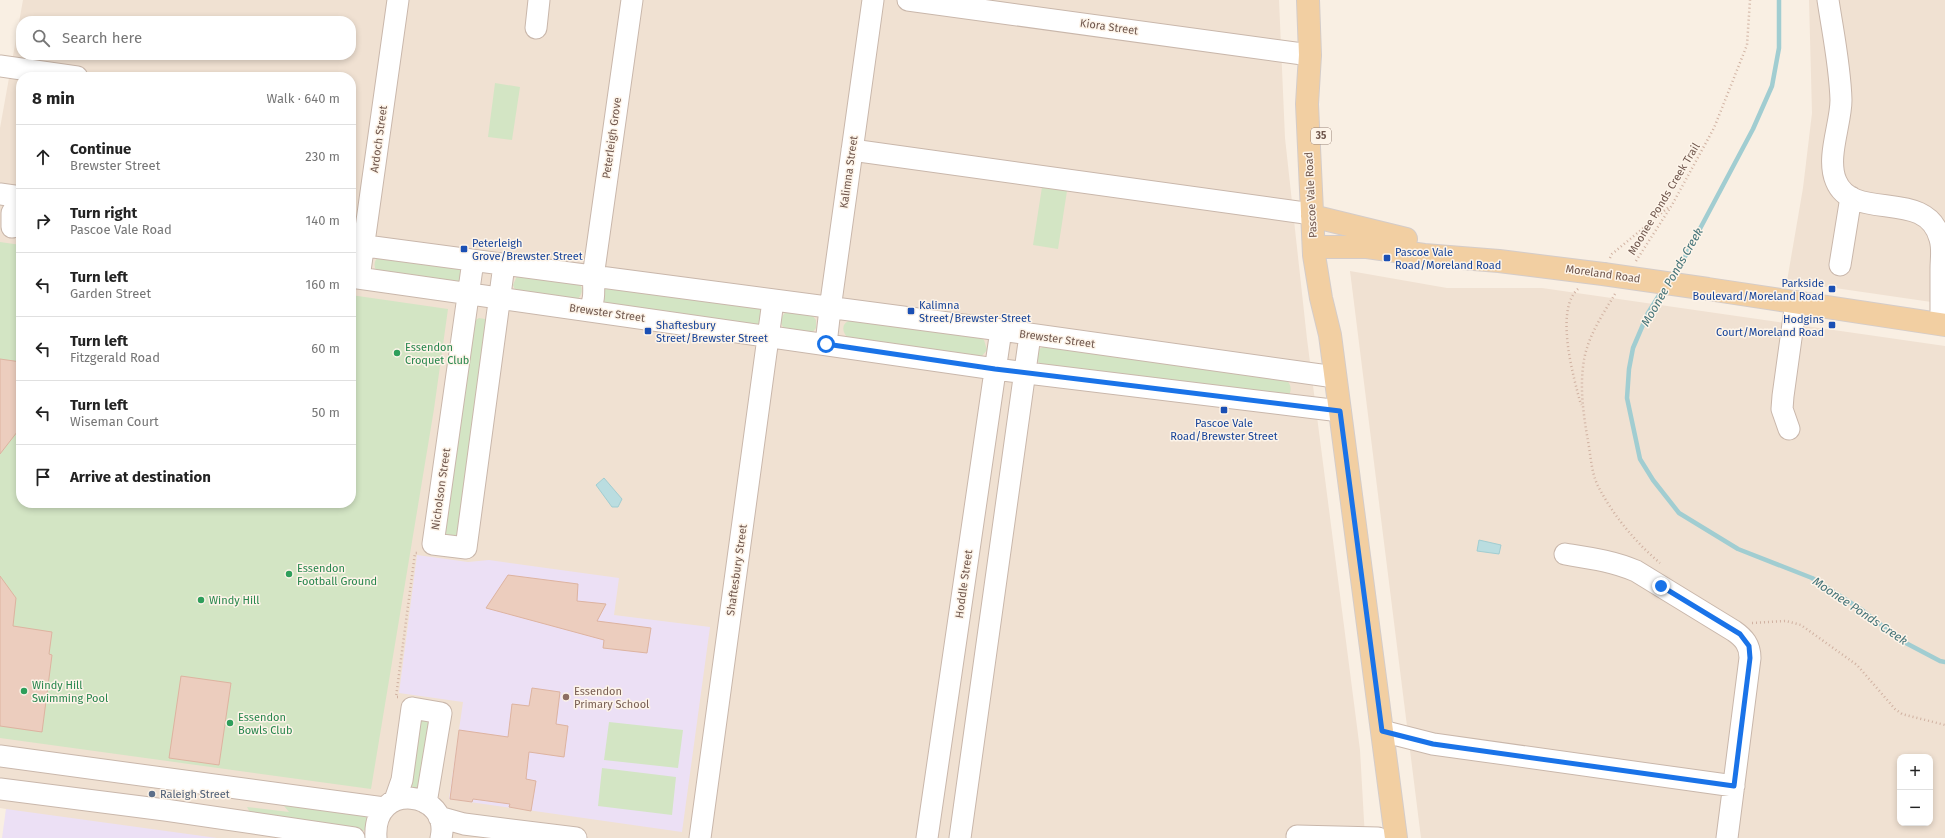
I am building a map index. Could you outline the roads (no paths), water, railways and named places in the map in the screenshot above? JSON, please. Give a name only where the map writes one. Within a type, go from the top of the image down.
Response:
[{"type":"main road","name":"Pascoe Vale Road","points":[[1308,0],[1310,55],[1320,115],[1317,216],[1335,377],[1396,838]]},
{"type":"main road","name":"Moreland Road","points":[[1317,216],[1380,234],[1430,243],[1499,261]]},
{"type":"main road","name":"Moreland Road","points":[[1321,247],[1367,247],[1424,255],[1605,268],[1708,289],[1943,324]]},
{"type":"street","name":"Ardoch Street","points":[[356,261],[357,245],[398,0]]},
{"type":"street","points":[[536,28],[539,0]]},
{"type":"street","name":"Peterleigh Grove","points":[[589,311],[594,294],[593,276],[632,0]]},
{"type":"street","name":"Kalimna Street","points":[[826,344],[873,0]]},
{"type":"street","name":"Kiora Street","points":[[908,0],[1310,55]]},
{"type":"street","points":[[1828,0],[1841,102],[1833,158],[1834,174],[1840,188],[1851,198],[1862,202],[1912,210],[1939,220],[1938,232],[1942,248],[1943,324]]},
{"type":"street","points":[[0,66],[42,72]]},
{"type":"street","points":[[852,150],[1317,216]]},
{"type":"street","points":[[0,194],[16,197]]},
{"type":"street","points":[[1840,265],[1851,198]]},
{"type":"street","points":[[11,227],[12,213],[16,206]]},
{"type":"street","name":"Brewster Street","points":[[357,245],[830,309],[1001,330],[1335,377]]},
{"type":"street","name":"Nicholson Street","points":[[473,261],[433,544],[466,548],[504,265]]},
{"type":"street","name":"Brewster Street","points":[[356,277],[1024,373],[1340,411]]},
{"type":"street","name":"Shaftesbury Street","points":[[700,838],[773,301]]},
{"type":"street","points":[[1789,429],[1782,409],[1796,302]]},
{"type":"street","name":"Hoddle Street","points":[[927,838],[1001,330]]},
{"type":"street","points":[[960,838],[1030,335]]},
{"type":"street","points":[[1565,554],[1602,559],[1636,571],[1740,634],[1749,646],[1750,658],[1727,838]]},
{"type":"street","points":[[958,623],[990,628]]},
{"type":"street","points":[[376,838],[375,828],[378,817],[390,804],[402,780],[412,708],[442,713],[433,810],[442,826],[441,838]]},
{"type":"street","points":[[1383,740],[1433,744],[1734,786]]},
{"type":"street","points":[[0,756],[390,804],[406,798],[416,798],[433,810],[464,824],[576,838]]},
{"type":"street","points":[[0,789],[165,810],[354,838]]},
{"type":"street","points":[[1296,836],[1378,838]]},
{"type":"water","points":[[604,478],[622,499],[618,507],[612,507],[596,485]]},
{"type":"water","points":[[1479,540],[1501,545],[1499,554],[1477,551]]},
{"type":"waterway","name":"Moonee Ponds Creek","points":[[1671,278],[1686,255],[1753,129],[1772,86],[1779,48],[1779,0]]},
{"type":"waterway","name":"Moonee Ponds Creek","points":[[1663,289],[1648,313],[1633,348],[1629,369],[1627,398],[1640,459],[1653,480],[1679,513],[1738,549],[1812,578],[1862,610],[1902,641],[1940,661],[1945,662]]},
{"type":"place","name":"Peterleigh Grove/Brewster Street","points":[[464,249]]},
{"type":"place","name":"Pascoe Vale Road/Moreland Road","points":[[1387,258]]},
{"type":"place","name":"Parkside Boulevard/Moreland Road","points":[[1832,289]]},
{"type":"place","name":"Kalimna Street/Brewster Street","points":[[911,311]]},
{"type":"place","name":"Hodgins Court/Moreland Road","points":[[1832,325]]},
{"type":"place","name":"Shaftesbury Street/Brewster Street","points":[[648,331]]},
{"type":"place","name":"Essendon Croquet Club","points":[[397,353]]},
{"type":"place","name":"Pascoe Vale Road/Brewster Street","points":[[1224,410]]},
{"type":"place","name":"Essendon Football Ground","points":[[289,574]]},
{"type":"place","name":"Windy Hill","points":[[201,600]]},
{"type":"place","name":"Windy Hill Swimming Pool","points":[[24,691]]},
{"type":"place","name":"Essendon Primary School","points":[[566,697]]},
{"type":"place","name":"Essendon Bowls Club","points":[[230,723]]},
{"type":"place","name":"Raleigh Street","points":[[152,794]]}]
